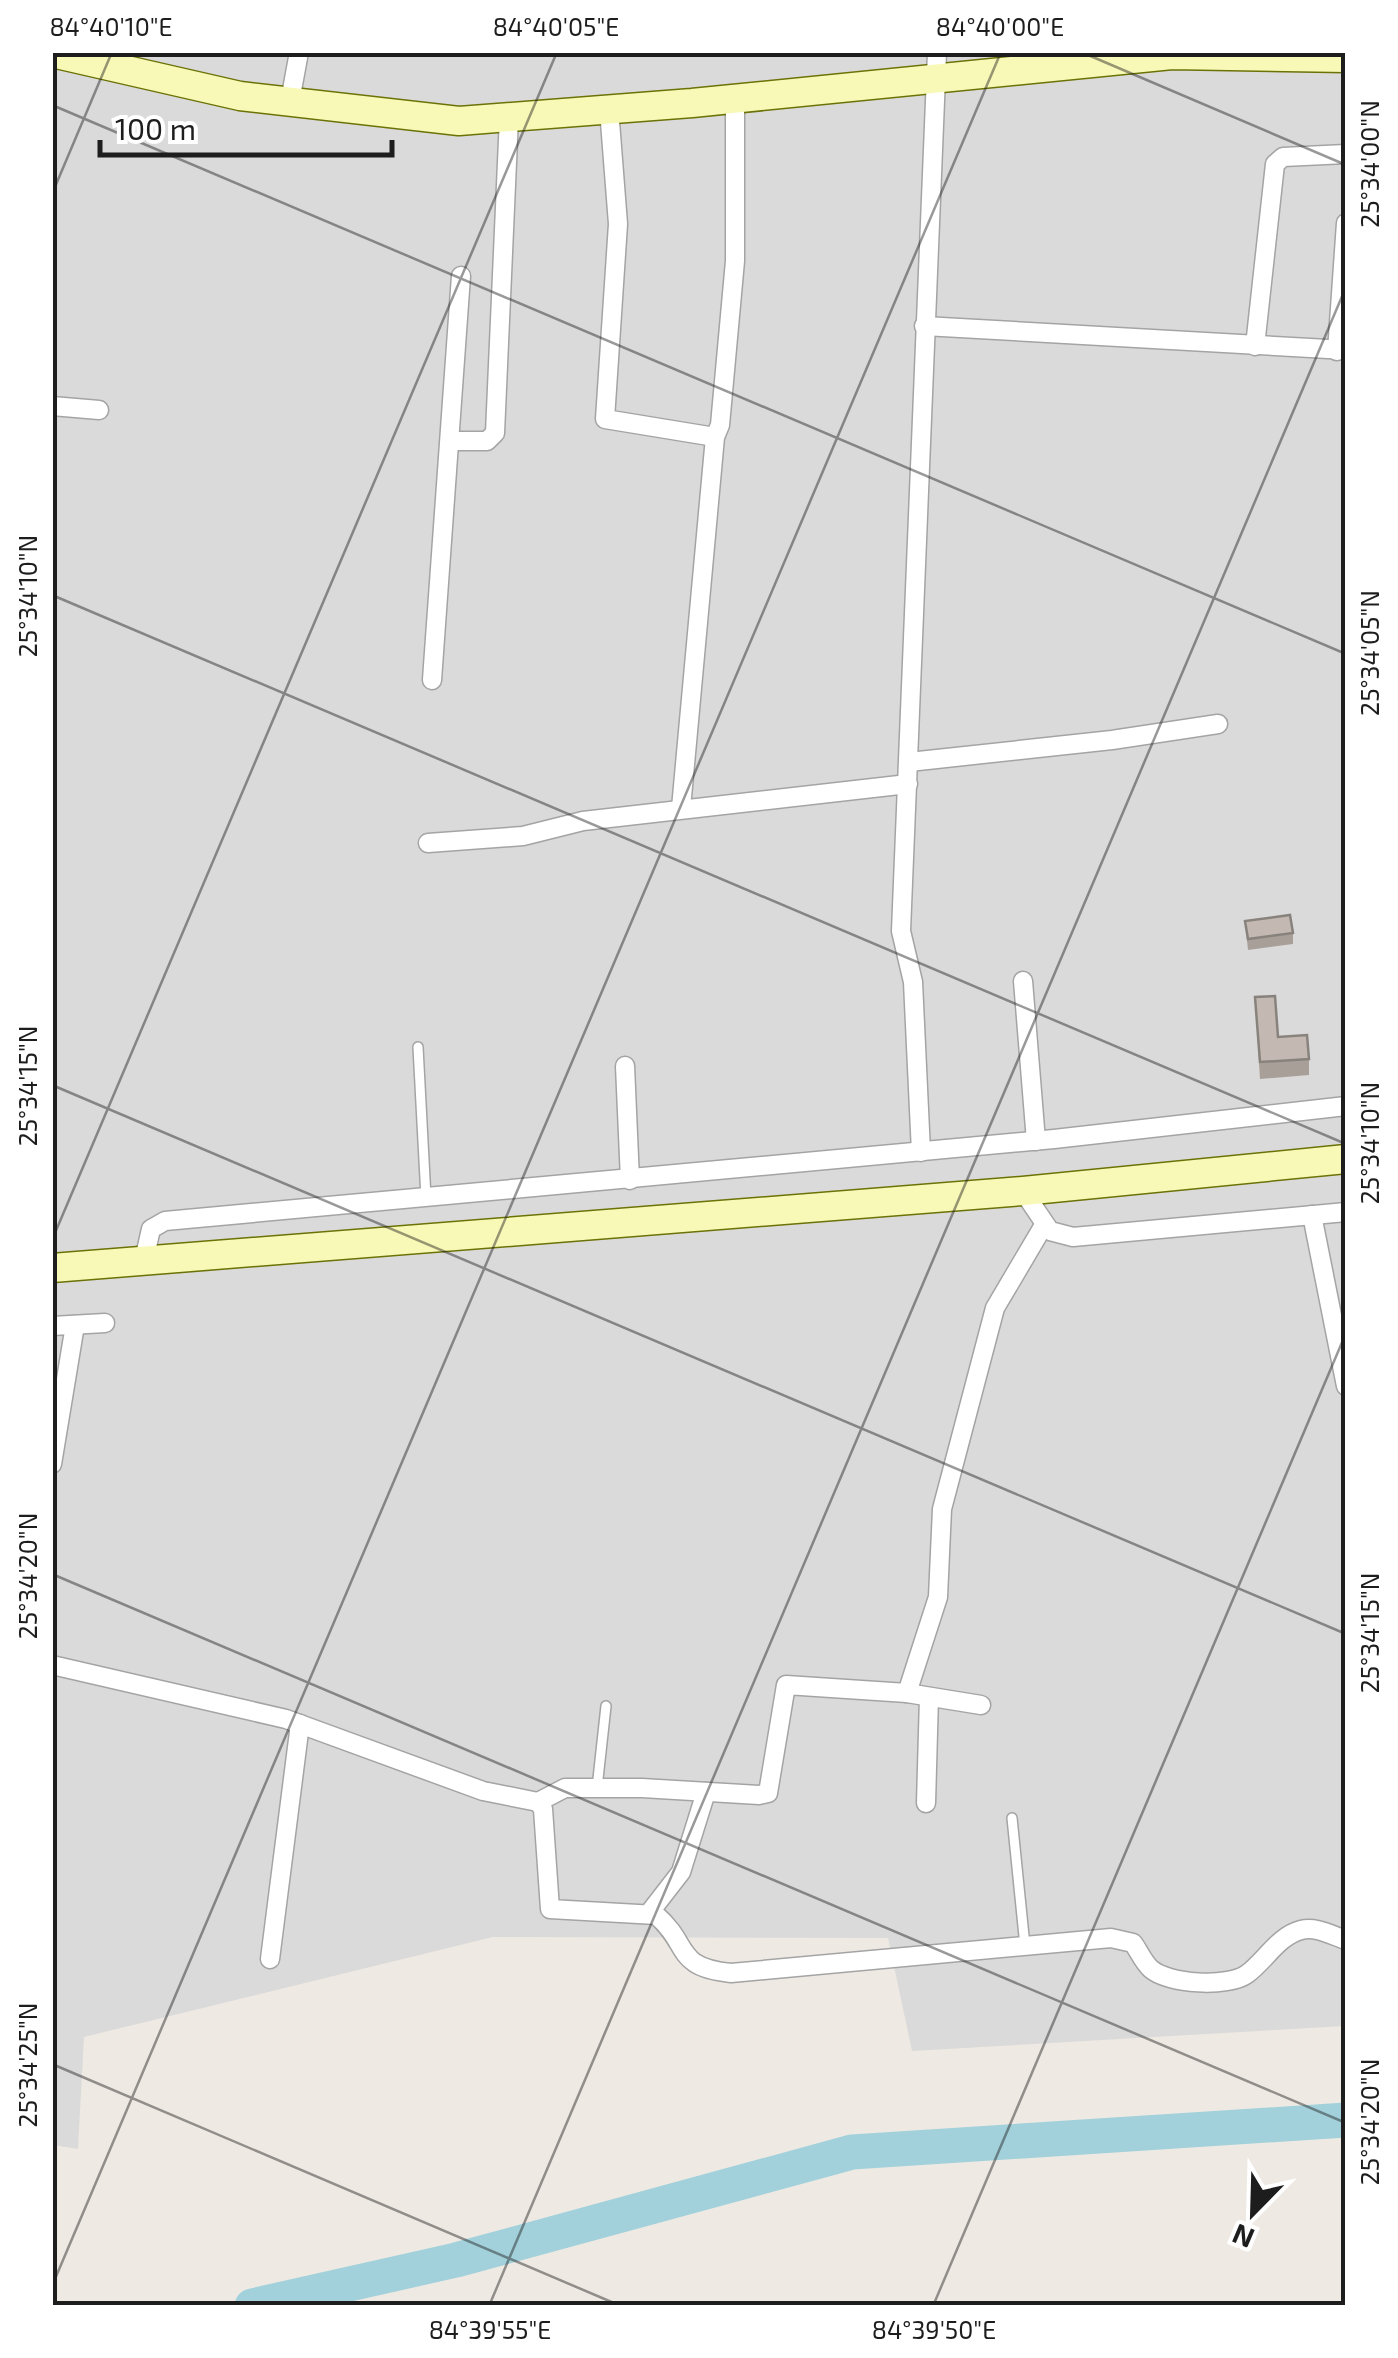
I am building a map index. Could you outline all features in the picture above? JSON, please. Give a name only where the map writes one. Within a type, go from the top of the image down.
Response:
[{"type":"street","points":[[290,101],[299,52]]},
{"type":"street","points":[[52,53],[240,96],[459,121],[736,98],[933,62],[1172,55],[1346,58]]},
{"type":"street","points":[[922,1152],[913,982],[901,931],[933,62]]},
{"type":"street","points":[[681,808],[735,261],[736,98]]},
{"type":"street","points":[[609,109],[618,224],[605,419],[715,436]]},
{"type":"street","points":[[451,442],[487,440],[496,433],[510,117]]},
{"type":"street","points":[[1255,346],[1274,164],[1283,157],[1346,154]]},
{"type":"street","points":[[925,326],[1341,351],[1346,223]]},
{"type":"street","points":[[432,680],[461,276]]},
{"type":"street","points":[[52,406],[99,410]]},
{"type":"street","points":[[909,762],[1218,724]]},
{"type":"street","points":[[428,843],[524,836],[583,820],[908,784]]},
{"type":"street","points":[[1023,981],[1036,1141]]},
{"type":"street","points":[[625,1066],[630,1180]]},
{"type":"street","points":[[144,1260],[151,1229],[158,1223],[1036,1141],[1346,1106]]},
{"type":"street","points":[[52,1268],[1023,1191],[1346,1159]]},
{"type":"street","points":[[1023,1191],[1044,1225],[1057,1234],[1073,1237],[1346,1212]]},
{"type":"street","points":[[1312,1216],[1346,1386]]},
{"type":"street","points":[[907,1694],[938,1596],[942,1509],[995,1308],[1044,1225]]},
{"type":"street","points":[[52,1326],[105,1323]]},
{"type":"street","points":[[52,1464],[75,1325]]},
{"type":"street","points":[[52,1665],[230,1704],[300,1724],[483,1791],[538,1802],[560,1789],[759,1795],[768,1792],[786,1685],[928,1696],[981,1705]]},
{"type":"street","points":[[926,1803],[928,1696]]},
{"type":"street","points":[[270,1960],[300,1724]]},
{"type":"street","points":[[650,1912],[681,1872],[706,1792]]},
{"type":"street","points":[[538,1802],[543,1809],[550,1909],[650,1912],[662,1919],[692,1964],[731,1973],[1120,1938],[1133,1943],[1159,1974],[1227,1982],[1247,1974],[1286,1938],[1302,1930],[1320,1931],[1346,1940]]},
{"type":"lane","points":[[418,1047],[426,1198]]},
{"type":"lane","points":[[598,1788],[606,1706]]},
{"type":"lane","points":[[1012,1818],[1025,1946]]},
{"type":"shaded area","points":[[53,53],[1345,53],[1345,2026],[912,2051],[888,1938],[493,1937],[84,2037],[78,2149],[53,2145]]},
{"type":"building","points":[[1290,915],[1293,933],[1248,939],[1245,921]]},
{"type":"building","points":[[1275,996],[1278,1037],[1307,1035],[1309,1059],[1260,1062],[1255,997]]},
{"type":"waterway","points":[[252,2306],[456,2260],[852,2152],[1346,2120]]}]
